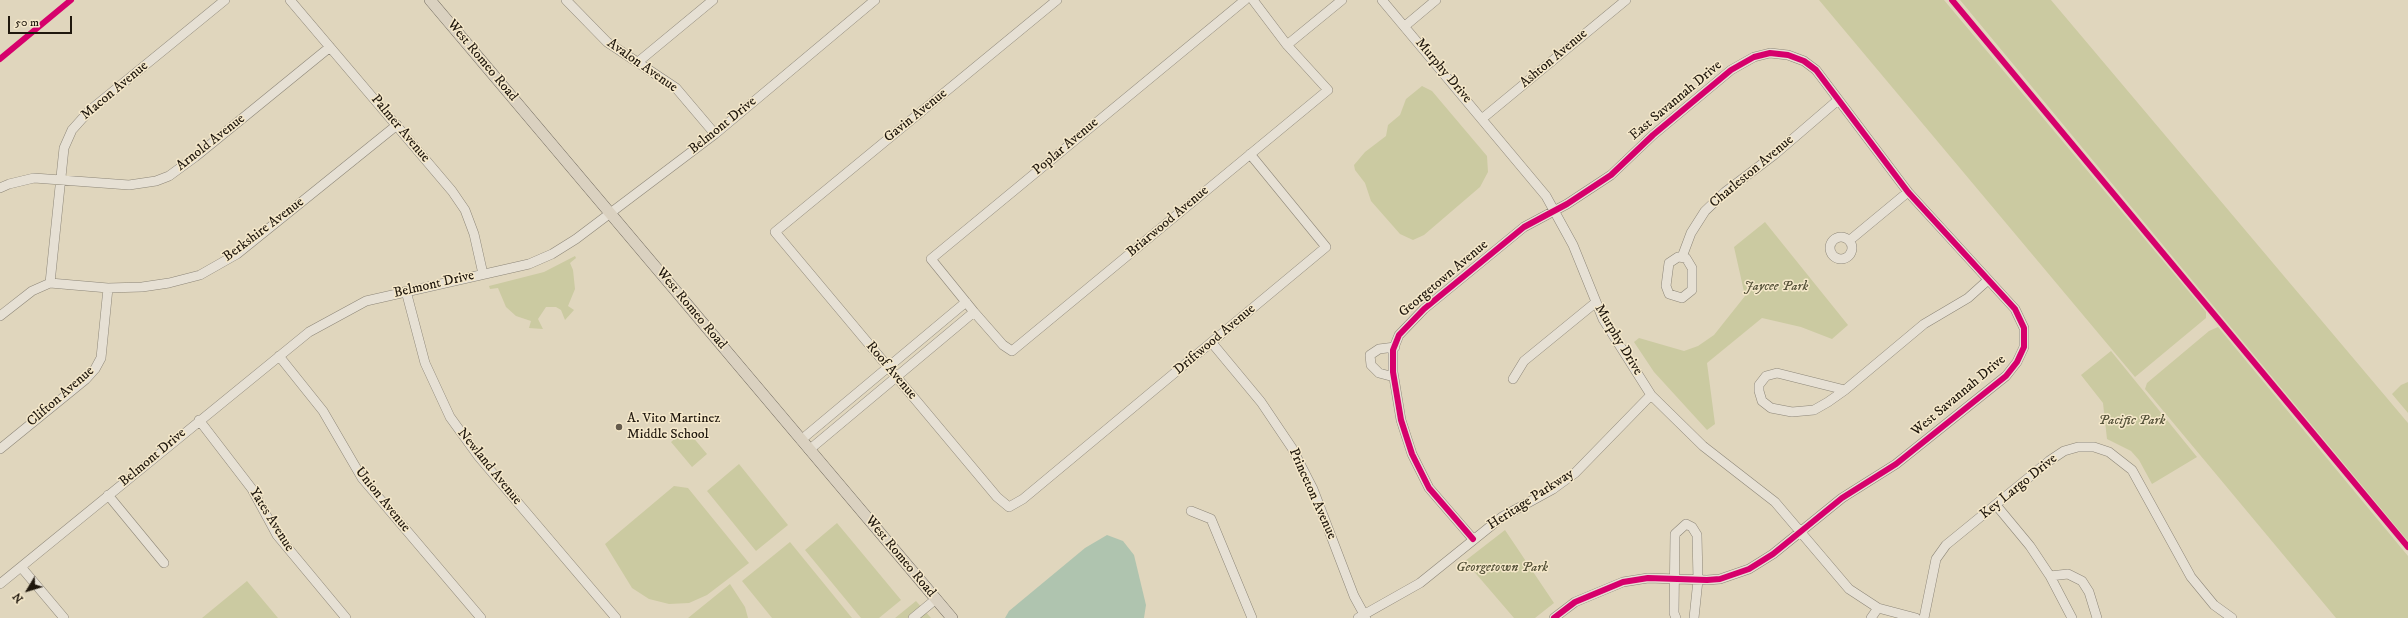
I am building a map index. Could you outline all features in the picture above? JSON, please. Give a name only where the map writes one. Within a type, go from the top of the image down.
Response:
[{"type":"main road","name":"West Romeo Road","points":[[430,0],[952,618]]},
{"type":"street","name":"Macon Avenue","points":[[50,283],[64,148],[72,130],[82,117],[225,0]]},
{"type":"street","name":"Palmer Avenue","points":[[290,0],[397,125],[466,210],[474,234],[483,274]]},
{"type":"street","name":"Avalon Avenue","points":[[566,0],[594,31],[676,88],[715,134]]},
{"type":"street","points":[[638,62],[713,0]]},
{"type":"street","name":"Belmont Drive","points":[[0,584],[199,420],[309,332],[366,301],[529,264],[552,254],[610,213],[715,134],[876,0]]},
{"type":"street","name":"Gavin Avenue","points":[[775,232],[1057,0]]},
{"type":"street","name":"Poplar Avenue","points":[[966,302],[931,259],[1245,0]]},
{"type":"street","points":[[1253,0],[1287,45],[1342,0]]},
{"type":"street","name":"Murphy Drive","points":[[1382,0],[1532,178],[1555,210],[1573,245],[1595,303],[1603,319],[1652,395],[1704,446],[1775,502],[1844,585],[1858,597],[1878,608],[1916,618]]},
{"type":"street","points":[[1405,26],[1436,0]]},
{"type":"street","name":"Ashton Avenue","points":[[1482,118],[1626,0]]},
{"type":"street","name":"Briarwood Avenue","points":[[966,302],[1003,344],[1012,351],[1328,90],[1287,45]]},
{"type":"street","name":"Arnold Avenue","points":[[0,188],[9,184],[34,178],[60,178],[129,185],[156,181],[168,176],[196,157],[330,47]]},
{"type":"street","name":"East Savannah Drive","points":[[1555,210],[1611,175],[1654,134],[1731,70],[1754,57],[1770,53],[1788,55],[1804,61],[1816,70],[1908,192]]},
{"type":"street","name":"Charleston Avenue","points":[[1682,257],[1691,233],[1705,211],[1725,192],[1774,155],[1838,100]]},
{"type":"street","name":"Berkshire Avenue","points":[[0,316],[32,291],[50,283],[108,288],[142,287],[169,283],[200,275],[237,254],[397,125]]},
{"type":"street","name":"Driftwood Avenue","points":[[1009,507],[1023,499],[1212,343],[1326,246],[1250,154]]},
{"type":"street","points":[[1850,240],[1908,192]]},
{"type":"street","name":"West Savannah Drive","points":[[1554,618],[1575,602],[1623,582],[1648,578],[1698,580],[1720,579],[1749,569],[1763,561],[1800,533],[1842,498],[1896,464],[2006,376],[2017,362],[2024,347],[2024,328],[2015,309],[1908,192]]},
{"type":"street","name":"Georgetown Avenue","points":[[1473,539],[1437,498],[1417,467],[1401,420],[1392,361],[1395,347],[1405,327],[1424,309],[1524,227],[1555,210]]},
{"type":"street","name":"Roof Avenue","points":[[775,232],[997,497],[1009,507]]},
{"type":"street","points":[[1845,390],[1777,373],[1766,376],[1762,380],[1759,391],[1762,401],[1766,405],[1792,412],[1814,410],[1845,390],[1924,324],[1968,298],[1988,280]]},
{"type":"street","name":"Clifton Avenue","points":[[0,449],[86,380],[95,369],[100,358],[108,288]]},
{"type":"street","name":"Newland Avenue","points":[[406,291],[425,363],[450,417],[479,457],[616,618]]},
{"type":"street","points":[[801,440],[966,302]]},
{"type":"street","points":[[1513,379],[1524,360],[1595,303]]},
{"type":"street","points":[[809,450],[974,312]]},
{"type":"street","name":"Princeton Avenue","points":[[1212,343],[1261,402],[1292,448],[1313,489],[1363,617]]},
{"type":"street","points":[[1394,377],[1380,373],[1375,369],[1371,365],[1370,356],[1379,349],[1395,347]]},
{"type":"street","name":"Union Avenue","points":[[279,356],[326,416],[362,478],[481,618]]},
{"type":"street","name":"Heritage Parkway","points":[[1363,617],[1420,583],[1502,517],[1553,489],[1575,473],[1652,395]]},
{"type":"street","name":"Yates Avenue","points":[[199,420],[252,489],[277,535],[346,618]]},
{"type":"street","name":"Key Largo Drive","points":[[1924,618],[1936,559],[1946,545],[2064,451],[2078,447],[2094,447],[2109,452],[2132,470],[2191,577],[2202,593],[2214,605],[2232,618]]},
{"type":"street","points":[[108,495],[164,564]]},
{"type":"street","points":[[1996,505],[2030,546],[2050,576],[2072,618]]},
{"type":"street","points":[[1191,511],[1211,519],[1252,618]]},
{"type":"street","points":[[1676,618],[1674,578],[1675,534],[1686,524],[1692,527],[1697,535],[1698,580],[1694,618]]},
{"type":"street","points":[[21,567],[64,618]]},
{"type":"street","points":[[2050,576],[2068,574],[2082,581],[2090,592],[2097,618]]},
{"type":"street","points":[[913,618],[936,599]]},
{"type":"street","points":[[1871,618],[1878,608]]},
{"type":"green space","points":[[1819,0],[1944,0],[2206,312],[2206,318],[2135,377]]},
{"type":"green space","points":[[1960,0],[2051,0],[2408,423],[2408,541]]},
{"type":"green space","points":[[1422,86],[1432,91],[1487,156],[1488,172],[1480,187],[1424,235],[1413,240],[1400,234],[1371,201],[1365,183],[1355,170],[1354,165],[1365,152],[1386,136],[1388,125],[1400,115],[1406,99]]},
{"type":"green space","name":"Jaycee Park","points":[[1765,222],[1848,325],[1832,339],[1801,327],[1762,318],[1707,363],[1715,424],[1707,430],[1654,372],[1634,342],[1639,338],[1684,351],[1698,346],[1714,335],[1745,296],[1734,247]]},
{"type":"green space","points":[[575,256],[576,258],[570,263],[573,270],[575,289],[568,306],[574,310],[565,320],[561,310],[556,307],[546,307],[538,319],[543,329],[529,328],[531,321],[516,316],[506,307],[498,288],[490,289],[489,286],[544,272]]},
{"type":"green space","points":[[2218,327],[2408,556],[2408,618],[2336,618],[2145,389],[2147,383],[2209,331]]},
{"type":"green space","name":"Pacific Park","points":[[2111,351],[2197,457],[2152,484],[2139,460],[2131,451],[2107,439],[2103,403],[2081,375]]},
{"type":"green space","points":[[2408,382],[2408,413],[2392,394],[2401,385]]},
{"type":"green space","points":[[686,429],[707,454],[692,467],[671,442]]},
{"type":"green space","points":[[739,464],[788,525],[756,551],[707,491]]},
{"type":"green space","points":[[674,486],[688,488],[749,563],[707,595],[689,603],[669,604],[649,599],[632,588],[605,544]]},
{"type":"green space","points":[[837,523],[901,600],[879,618],[861,618],[805,550]]},
{"type":"green space","name":"Georgetown Park","points":[[1505,530],[1554,603],[1535,618],[1514,618],[1465,561]]},
{"type":"green space","points":[[790,542],[852,618],[772,618],[742,581]]},
{"type":"green space","points":[[247,581],[278,618],[202,618]]},
{"type":"green space","points":[[730,584],[745,607],[748,618],[688,618]]},
{"type":"green space","points":[[916,601],[931,618],[895,618]]},
{"type":"shaded area","points":[[1107,535],[1123,541],[1134,555],[1146,605],[1144,618],[1005,618],[1009,611],[1085,548]]},
{"type":"cycle path","points":[[0,59],[71,0]]},
{"type":"cycle path","points":[[1952,0],[2408,547]]},
{"type":"cycle path","points":[[1473,539],[1429,488],[1412,454],[1401,420],[1393,372],[1393,350],[1399,335],[1424,309],[1524,227],[1567,204],[1611,175],[1653,135],[1731,70],[1754,57],[1770,53],[1788,55],[1804,61],[1816,70],[1908,192],[2015,309],[2024,328],[2024,347],[2017,362],[2006,376],[1896,464],[1842,498],[1773,554],[1749,569],[1720,579],[1648,578],[1623,582],[1575,602],[1554,618]]},
{"type":"place","name":"A. Vito Martinez Middle School","points":[[619,427]]}]
